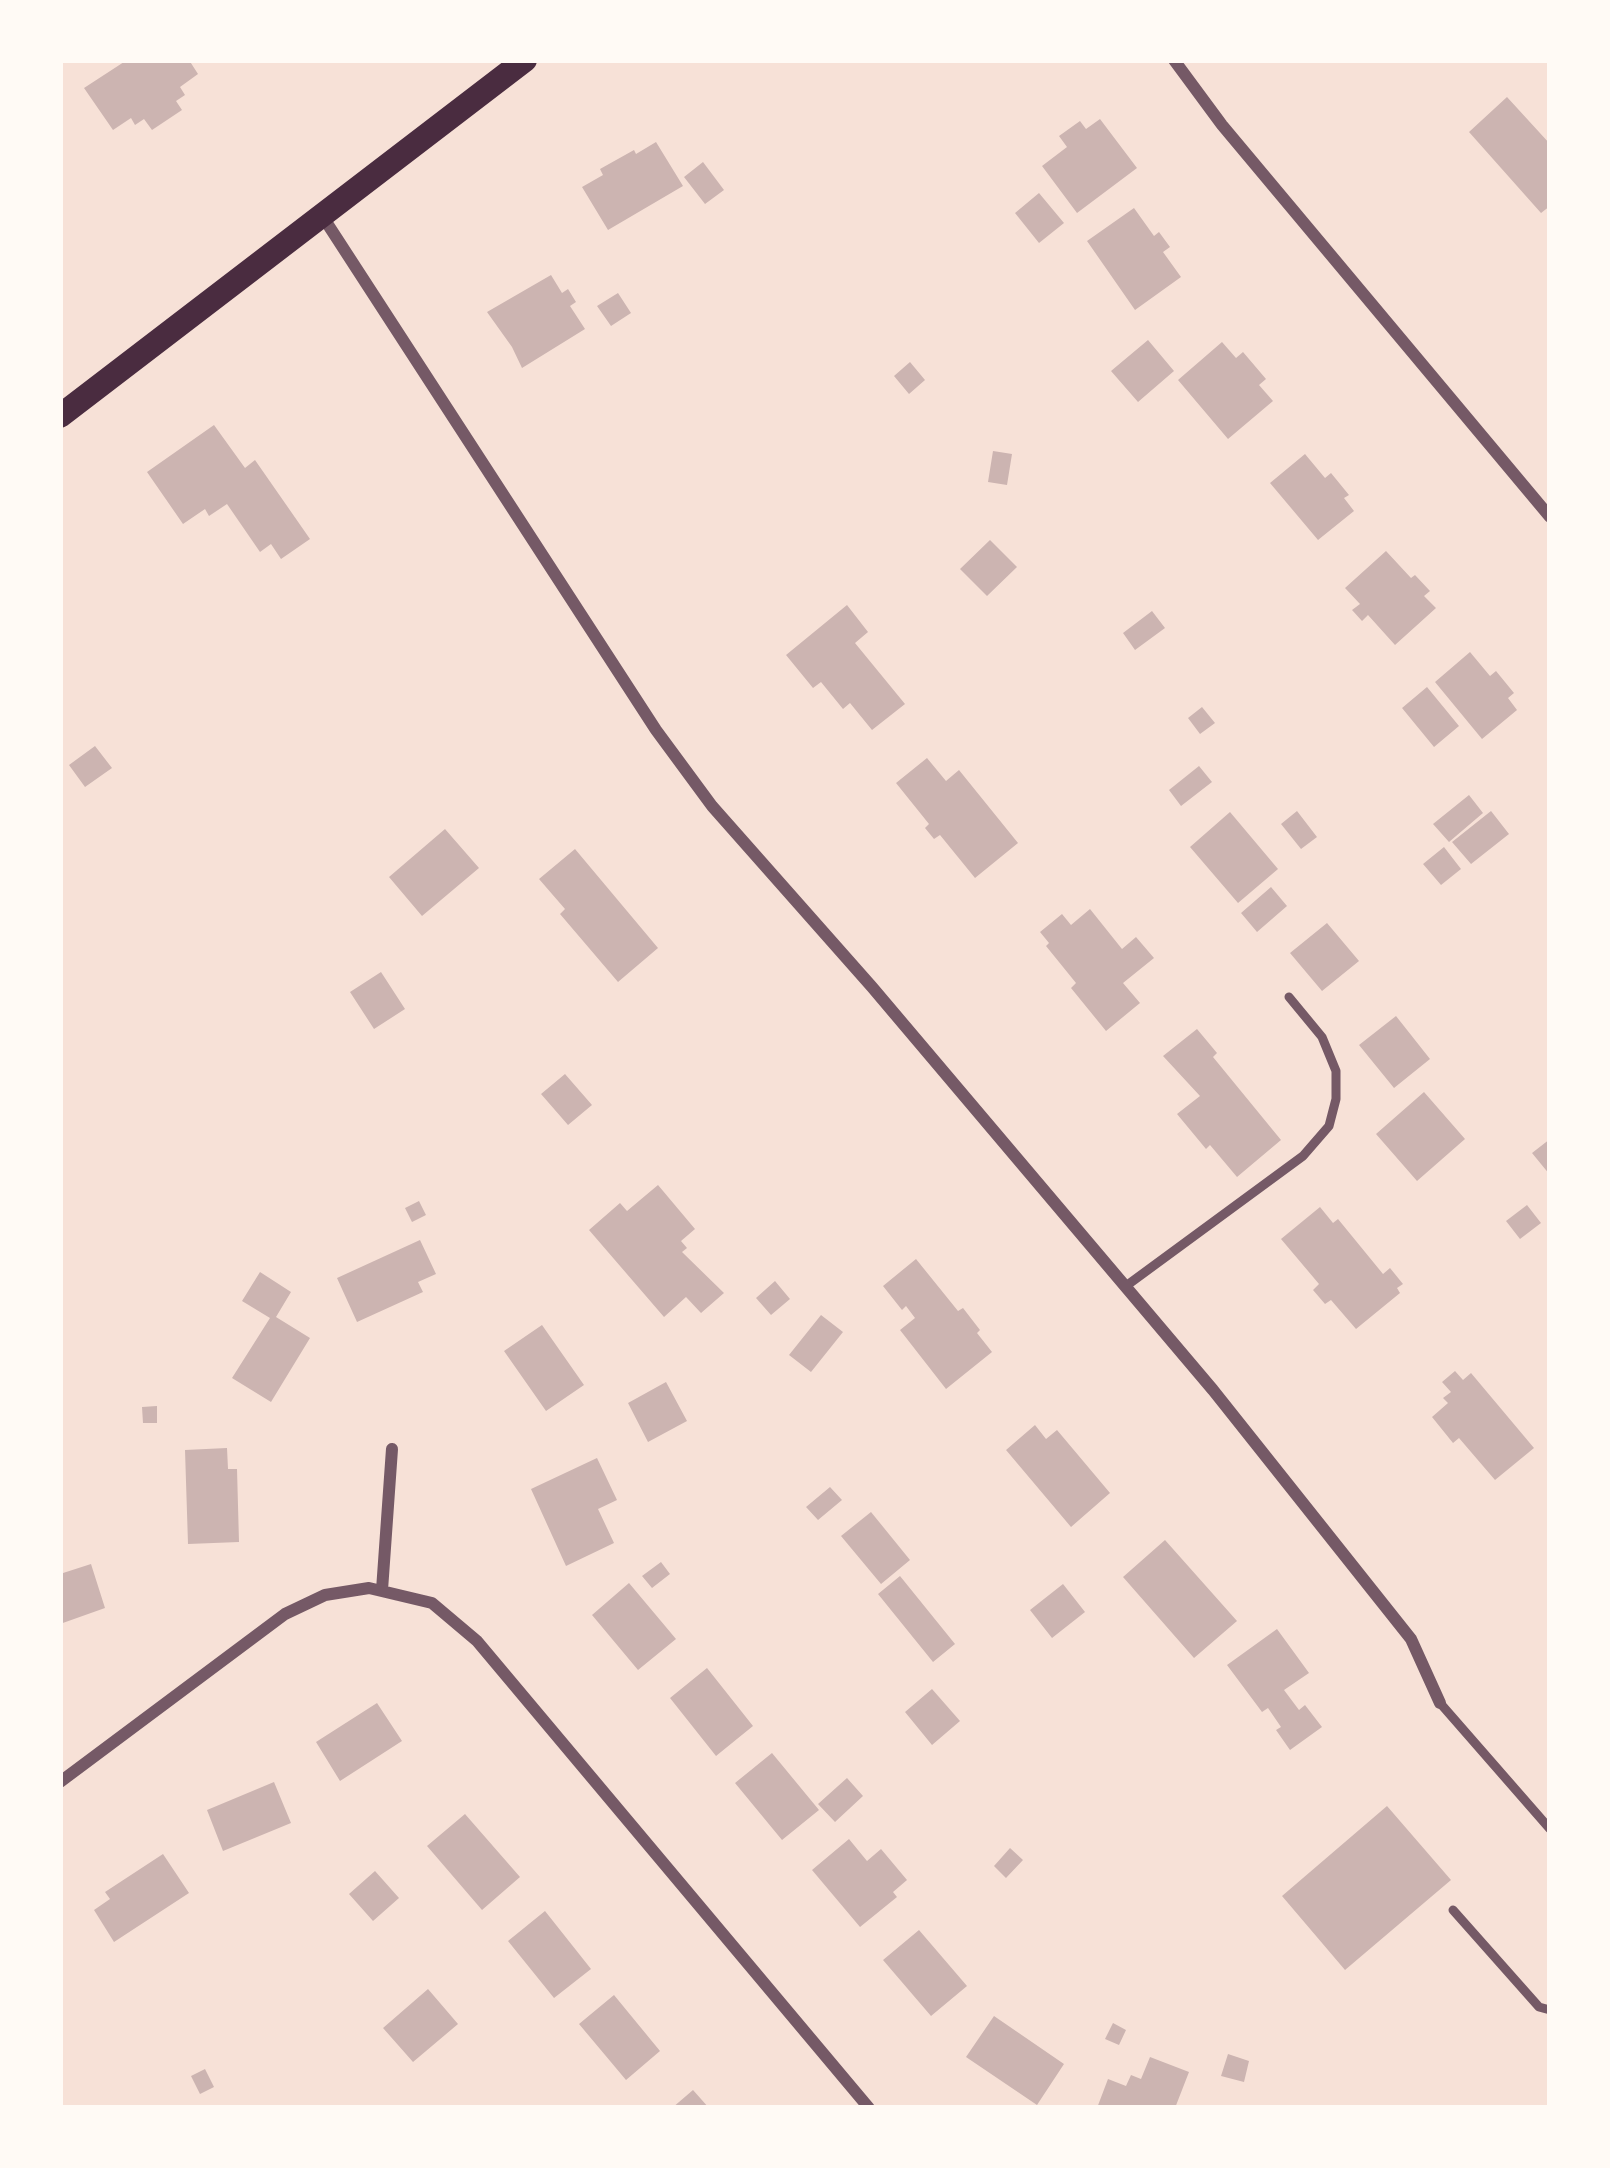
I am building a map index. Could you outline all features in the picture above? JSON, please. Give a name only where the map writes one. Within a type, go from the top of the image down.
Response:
[{"type":"main road","points":[[60,416],[525,60]]},
{"type":"street","points":[[1174,60],[1222,125],[1550,517]]},
{"type":"street","points":[[323,217],[656,730],[712,806],[1126,1286],[1411,1639],[1440,1703]]},
{"type":"street","points":[[382,1590],[392,1449]]},
{"type":"street","points":[[60,1782],[285,1613],[325,1595],[370,1588],[432,1603],[477,1640],[869,2108]]},
{"type":"lane","points":[[1126,1286],[1303,1156],[1329,1126],[1336,1100],[1336,1071],[1322,1037],[1289,997]]},
{"type":"lane","points":[[1440,1703],[1546,1815],[1550,1829]]},
{"type":"lane","points":[[1453,1910],[1539,2007],[1550,2010]]},
{"type":"building","points":[[127,60],[189,60],[198,74],[180,87],[185,95],[176,101],[182,110],[152,130],[144,119],[135,125],[131,118],[113,130],[84,88]]},
{"type":"building","points":[[1507,97],[1550,144],[1550,206],[1541,213],[1469,132]]},
{"type":"building","points":[[1100,119],[1137,168],[1077,213],[1042,166],[1067,147],[1059,136],[1080,121],[1086,129]]},
{"type":"building","points":[[656,142],[683,186],[608,230],[582,187],[603,175],[600,169]]},
{"type":"building","points":[[703,162],[724,190],[705,204],[684,177]]},
{"type":"building","points":[[1039,193],[1064,223],[1039,243],[1015,213]]},
{"type":"building","points":[[1134,208],[1154,236],[1159,232],[1170,247],[1163,252],[1181,277],[1135,310],[1087,241]]},
{"type":"building","points":[[551,275],[562,293],[568,289],[576,302],[570,306],[585,329],[522,368],[487,312]]},
{"type":"building","points":[[618,293],[631,313],[611,326],[597,306]]},
{"type":"building","points":[[1148,340],[1174,371],[1138,402],[1111,371]]},
{"type":"building","points":[[1222,342],[1236,358],[1243,352],[1266,379],[1259,385],[1273,401],[1228,439],[1178,380]]},
{"type":"building","points":[[910,362],[925,380],[909,394],[894,376]]},
{"type":"building","points":[[214,425],[245,468],[255,460],[310,539],[281,559],[271,544],[260,552],[227,504],[209,516],[205,509],[183,524],[147,472]]},
{"type":"building","points":[[993,451],[1012,454],[1007,485],[988,482]]},
{"type":"building","points":[[1305,454],[1325,478],[1331,473],[1349,495],[1344,498],[1354,511],[1318,540],[1270,483]]},
{"type":"building","points":[[990,540],[1017,567],[987,596],[960,569]]},
{"type":"building","points":[[1386,551],[1430,591],[1424,596],[1436,608],[1395,645],[1368,615],[1362,621],[1352,610],[1360,604],[1345,588]]},
{"type":"building","points":[[847,605],[868,632],[855,643],[905,704],[872,730],[850,703],[843,709],[821,682],[813,688],[786,655]]},
{"type":"building","points":[[1152,611],[1165,628],[1135,650],[1123,633]]},
{"type":"building","points":[[1470,652],[1490,676],[1496,671],[1514,693],[1508,698],[1517,710],[1482,739],[1435,682]]},
{"type":"building","points":[[1427,687],[1459,726],[1434,747],[1402,708]]},
{"type":"building","points":[[1202,707],[1215,723],[1200,734],[1188,718]]},
{"type":"building","points":[[95,746],[112,768],[85,787],[69,765]]},
{"type":"building","points":[[927,758],[946,781],[959,770],[1018,843],[975,878],[940,835],[934,839],[925,828],[929,824],[896,783]]},
{"type":"building","points":[[1199,766],[1212,782],[1181,806],[1169,790]]},
{"type":"building","points":[[1469,795],[1483,813],[1449,842],[1433,824]]},
{"type":"building","points":[[1297,811],[1317,837],[1301,849],[1281,824]]},
{"type":"building","points":[[1491,811],[1509,834],[1471,864],[1452,842]]},
{"type":"building","points":[[1230,812],[1278,869],[1238,903],[1190,847]]},
{"type":"building","points":[[445,829],[479,868],[422,916],[389,877]]},
{"type":"building","points":[[1444,847],[1461,869],[1441,885],[1423,864]]},
{"type":"building","points":[[575,849],[658,948],[618,982],[560,914],[565,909],[539,879]]},
{"type":"building","points":[[1271,887],[1287,906],[1257,932],[1241,913]]},
{"type":"building","points":[[1090,909],[1122,949],[1136,937],[1154,958],[1123,983],[1140,1003],[1106,1031],[1071,988],[1076,983],[1040,932],[1062,914],[1071,925]]},
{"type":"building","points":[[1327,923],[1359,961],[1322,991],[1290,953]]},
{"type":"building","points":[[381,972],[405,1009],[374,1029],[350,992]]},
{"type":"building","points":[[1396,1016],[1430,1059],[1394,1088],[1359,1045]]},
{"type":"building","points":[[1197,1029],[1217,1053],[1213,1057],[1281,1140],[1237,1177],[1177,1114],[1200,1096],[1163,1056]]},
{"type":"building","points":[[565,1074],[592,1105],[568,1125],[541,1094]]},
{"type":"building","points":[[1424,1092],[1465,1139],[1417,1181],[1376,1134]]},
{"type":"building","points":[[1550,1139],[1550,1175],[1532,1153]]},
{"type":"building","points":[[658,1185],[695,1229],[681,1241],[687,1248],[682,1252],[724,1293],[701,1313],[686,1297],[664,1317],[589,1230],[620,1203],[627,1211]]},
{"type":"building","points":[[419,1201],[426,1215],[412,1222],[405,1208]]},
{"type":"building","points":[[1527,1205],[1541,1223],[1520,1239],[1506,1221]]},
{"type":"building","points":[[1320,1207],[1333,1223],[1338,1219],[1383,1274],[1390,1268],[1403,1284],[1397,1288],[1400,1293],[1356,1329],[1331,1300],[1325,1304],[1313,1290],[1319,1284],[1281,1239]]},
{"type":"building","points":[[420,1240],[436,1274],[418,1282],[423,1292],[357,1322],[337,1278]]},
{"type":"building","points":[[916,1259],[958,1311],[963,1308],[992,1352],[946,1389],[900,1330],[915,1318],[883,1286]]},
{"type":"building","points":[[260,1272],[291,1292],[276,1317],[310,1338],[271,1402],[232,1378],[270,1318],[242,1301]]},
{"type":"building","points":[[775,1281],[790,1299],[771,1315],[756,1298]]},
{"type":"building","points":[[821,1315],[843,1332],[811,1372],[789,1355]]},
{"type":"building","points":[[542,1325],[584,1385],[546,1411],[504,1351]]},
{"type":"building","points":[[1455,1371],[1463,1380],[1471,1373],[1534,1448],[1495,1480],[1459,1438],[1453,1443],[1432,1417],[1448,1403],[1443,1398],[1451,1392],[1442,1382]]},
{"type":"building","points":[[666,1382],[687,1421],[648,1442],[628,1403]]},
{"type":"building","points":[[157,1406],[157,1423],[143,1423],[142,1407]]},
{"type":"building","points":[[1035,1425],[1046,1439],[1057,1430],[1110,1493],[1071,1527],[1006,1450]]},
{"type":"building","points":[[227,1448],[228,1469],[237,1469],[239,1542],[188,1544],[185,1450]]},
{"type":"building","points":[[597,1458],[617,1500],[598,1509],[614,1543],[566,1566],[531,1489]]},
{"type":"building","points":[[830,1487],[842,1500],[818,1520],[806,1507]]},
{"type":"building","points":[[871,1512],[910,1560],[881,1584],[841,1536]]},
{"type":"building","points":[[1165,1540],[1237,1621],[1194,1658],[1123,1577]]},
{"type":"building","points":[[661,1562],[670,1574],[652,1588],[642,1576]]},
{"type":"building","points":[[91,1564],[105,1608],[60,1624],[60,1574]]},
{"type":"building","points":[[900,1576],[955,1644],[933,1662],[878,1594]]},
{"type":"building","points":[[629,1583],[676,1639],[638,1670],[592,1615]]},
{"type":"building","points":[[1063,1584],[1085,1612],[1052,1638],[1030,1610]]},
{"type":"building","points":[[1277,1629],[1309,1673],[1284,1690],[1299,1710],[1305,1705],[1322,1727],[1290,1750],[1268,1708],[1262,1712],[1227,1665]]},
{"type":"building","points":[[707,1668],[753,1726],[716,1756],[670,1698]]},
{"type":"building","points":[[932,1689],[960,1721],[932,1745],[905,1712]]},
{"type":"building","points":[[377,1703],[402,1741],[340,1781],[316,1742]]},
{"type":"building","points":[[772,1753],[819,1810],[782,1840],[735,1783]]},
{"type":"building","points":[[847,1778],[863,1796],[835,1822],[818,1804]]},
{"type":"building","points":[[274,1782],[291,1823],[223,1851],[207,1810]]},
{"type":"building","points":[[1387,1806],[1451,1880],[1345,1970],[1282,1896]]},
{"type":"building","points":[[465,1814],[520,1877],[482,1910],[427,1846]]},
{"type":"building","points":[[849,1839],[867,1861],[881,1849],[907,1880],[893,1892],[897,1897],[860,1927],[812,1870]]},
{"type":"building","points":[[1010,1848],[1023,1860],[1006,1878],[994,1866]]},
{"type":"building","points":[[163,1854],[189,1893],[114,1942],[94,1910],[110,1899],[105,1892]]},
{"type":"building","points":[[375,1871],[399,1898],[373,1921],[349,1894]]},
{"type":"building","points":[[545,1911],[591,1969],[554,1998],[508,1941]]},
{"type":"building","points":[[919,1930],[967,1986],[931,2016],[883,1960]]},
{"type":"building","points":[[428,1989],[458,2024],[413,2062],[383,2028]]},
{"type":"building","points":[[614,1995],[660,2051],[626,2080],[579,2024]]},
{"type":"building","points":[[994,2016],[1064,2064],[1037,2105],[966,2057]]},
{"type":"building","points":[[1113,2023],[1126,2030],[1119,2045],[1105,2039]]},
{"type":"building","points":[[1228,2054],[1249,2061],[1244,2082],[1221,2076]]},
{"type":"building","points":[[1150,2057],[1189,2072],[1175,2108],[1097,2108],[1108,2079],[1126,2086],[1131,2075],[1141,2079]]},
{"type":"building","points":[[205,2069],[214,2087],[200,2094],[191,2076]]},
{"type":"building","points":[[693,2090],[709,2108],[672,2108]]}]
